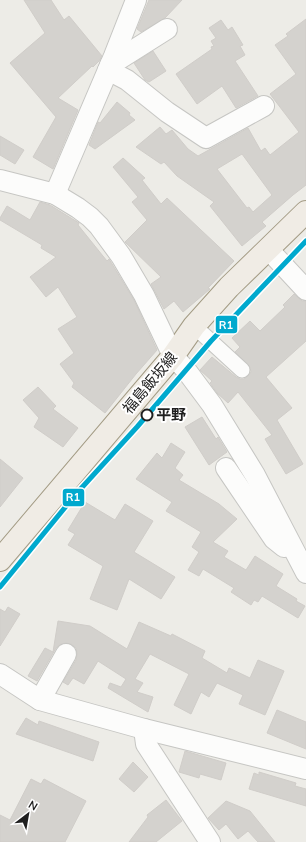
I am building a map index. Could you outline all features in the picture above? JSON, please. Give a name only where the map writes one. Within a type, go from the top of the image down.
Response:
[{"type":"main road","name":"福島飯坂線","points":[[0,560],[173,356],[194,326],[229,287],[306,212]]},
{"type":"street","points":[[55,194],[136,0]]},
{"type":"street","points":[[109,67],[167,29]]},
{"type":"street","points":[[109,67],[167,112],[206,138],[264,106]]},
{"type":"street","points":[[2,186],[55,194],[90,217],[99,226],[121,256],[144,295],[173,356],[186,370],[212,405],[301,549],[306,573]]},
{"type":"street","points":[[268,249],[306,290]]},
{"type":"street","points":[[194,326],[242,370]]},
{"type":"street","points":[[226,468],[274,539],[284,547],[301,549]]},
{"type":"street","points":[[40,700],[66,654]]},
{"type":"street","points":[[0,674],[40,700],[144,729],[306,769]]},
{"type":"street","points":[[144,729],[146,744],[210,842]]},
{"type":"building","points":[[24,0],[51,0],[64,20],[69,16],[102,56],[93,67],[92,66],[58,98],[78,110],[53,169],[33,157],[56,117],[10,63],[45,33]]},
{"type":"building","points":[[149,0],[182,0],[165,18],[141,32],[137,29]]},
{"type":"building","points":[[306,19],[306,185],[262,222],[266,226],[242,246],[210,206],[214,202],[177,176],[164,162],[161,164],[136,147],[160,127],[166,134],[172,130],[188,149],[198,156],[248,128],[261,151],[265,148],[270,155],[299,132],[270,94],[296,74],[275,45],[288,36],[286,34]],"holes":[[[242,154],[272,195],[253,212],[249,207],[247,208],[217,169]]]},
{"type":"building","points":[[221,20],[228,30],[232,27],[243,45],[240,46],[245,55],[235,61],[258,96],[236,108],[222,86],[197,104],[176,74],[212,49],[211,47],[214,46],[211,41],[216,38],[209,28]]},
{"type":"building","points":[[153,51],[166,71],[149,82],[145,80],[134,63]]},
{"type":"building","points":[[117,102],[130,113],[129,115],[135,120],[95,149],[89,145],[98,122],[100,123]]},
{"type":"building","points":[[0,136],[24,150],[15,164],[0,155]]},
{"type":"building","points":[[123,158],[145,178],[142,180],[161,204],[167,198],[234,261],[208,288],[210,289],[183,312],[174,301],[164,309],[151,284],[161,277],[125,242],[147,220],[132,202],[138,197],[113,167]]},
{"type":"building","points":[[40,202],[50,205],[79,223],[78,225],[107,261],[109,259],[134,300],[157,350],[105,413],[72,387],[74,383],[60,364],[74,353],[58,329],[77,317],[58,287],[46,297],[30,277],[56,257],[41,248],[42,245],[0,220],[7,206],[30,220]]},
{"type":"building","points":[[294,294],[302,301],[306,301],[306,341],[266,377],[292,408],[277,420],[303,464],[286,474],[265,439],[272,435],[238,392],[228,403],[217,393],[210,383],[212,381],[200,370],[212,357],[236,377],[244,379],[248,376],[251,372],[250,367],[235,352],[240,347],[232,338],[250,321],[260,331],[285,307],[283,305]]},
{"type":"building","points":[[38,387],[56,406],[53,409],[78,428],[63,447],[34,427],[39,418],[23,400]]},
{"type":"building","points":[[202,417],[216,439],[218,437],[227,452],[209,465],[185,427]]},
{"type":"building","points":[[171,443],[185,452],[175,468],[183,475],[179,480],[219,504],[237,519],[213,542],[228,551],[224,557],[246,570],[255,556],[283,574],[276,586],[297,599],[296,601],[305,606],[298,618],[262,596],[258,602],[254,600],[251,605],[231,592],[234,588],[203,569],[199,576],[188,570],[199,552],[192,547],[201,532],[166,511],[172,502],[136,479],[157,453],[162,458]]},
{"type":"building","points":[[0,459],[23,478],[0,507]]},
{"type":"building","points":[[85,502],[115,520],[125,504],[153,521],[134,552],[175,577],[161,599],[129,579],[117,610],[90,599],[103,566],[68,545],[75,534],[68,530]]},
{"type":"building","points":[[8,607],[20,614],[0,646],[0,609],[5,612]]},
{"type":"building","points":[[58,621],[90,626],[127,649],[139,622],[171,636],[172,634],[205,651],[202,658],[227,673],[229,668],[250,678],[258,660],[284,671],[265,715],[239,704],[243,695],[217,683],[209,697],[201,692],[191,714],[174,705],[189,674],[150,654],[135,679],[143,683],[137,692],[153,697],[148,712],[108,688],[110,683],[121,687],[126,679],[98,661],[84,684],[73,678],[68,685],[63,682],[76,660],[76,648],[71,644],[61,644],[56,648],[37,681],[28,676],[45,648],[53,652]]},
{"type":"building","points":[[277,710],[306,722],[306,749],[267,733]]},
{"type":"building","points":[[26,718],[38,725],[39,721],[99,742],[93,761],[16,734]]},
{"type":"building","points":[[185,751],[226,763],[221,780],[200,774],[199,778],[179,772]]},
{"type":"building","points":[[133,762],[148,777],[134,792],[119,779]]},
{"type":"building","points":[[259,772],[296,783],[295,786],[306,789],[306,806],[249,789],[254,773],[259,775]]},
{"type":"building","points":[[31,779],[41,784],[44,779],[86,801],[65,842],[0,842],[0,815],[10,820]]},
{"type":"building","points":[[166,800],[182,821],[156,842],[129,842],[148,817],[147,815]]},
{"type":"building","points":[[226,801],[250,811],[275,842],[258,842],[248,831],[238,839],[226,824],[219,830],[208,818]]},
{"type":"transit line","name":"R1","points":[[0,587],[76,494],[137,427],[211,341],[306,241]]},
{"type":"place","name":"平野","points":[[147,415]]}]
